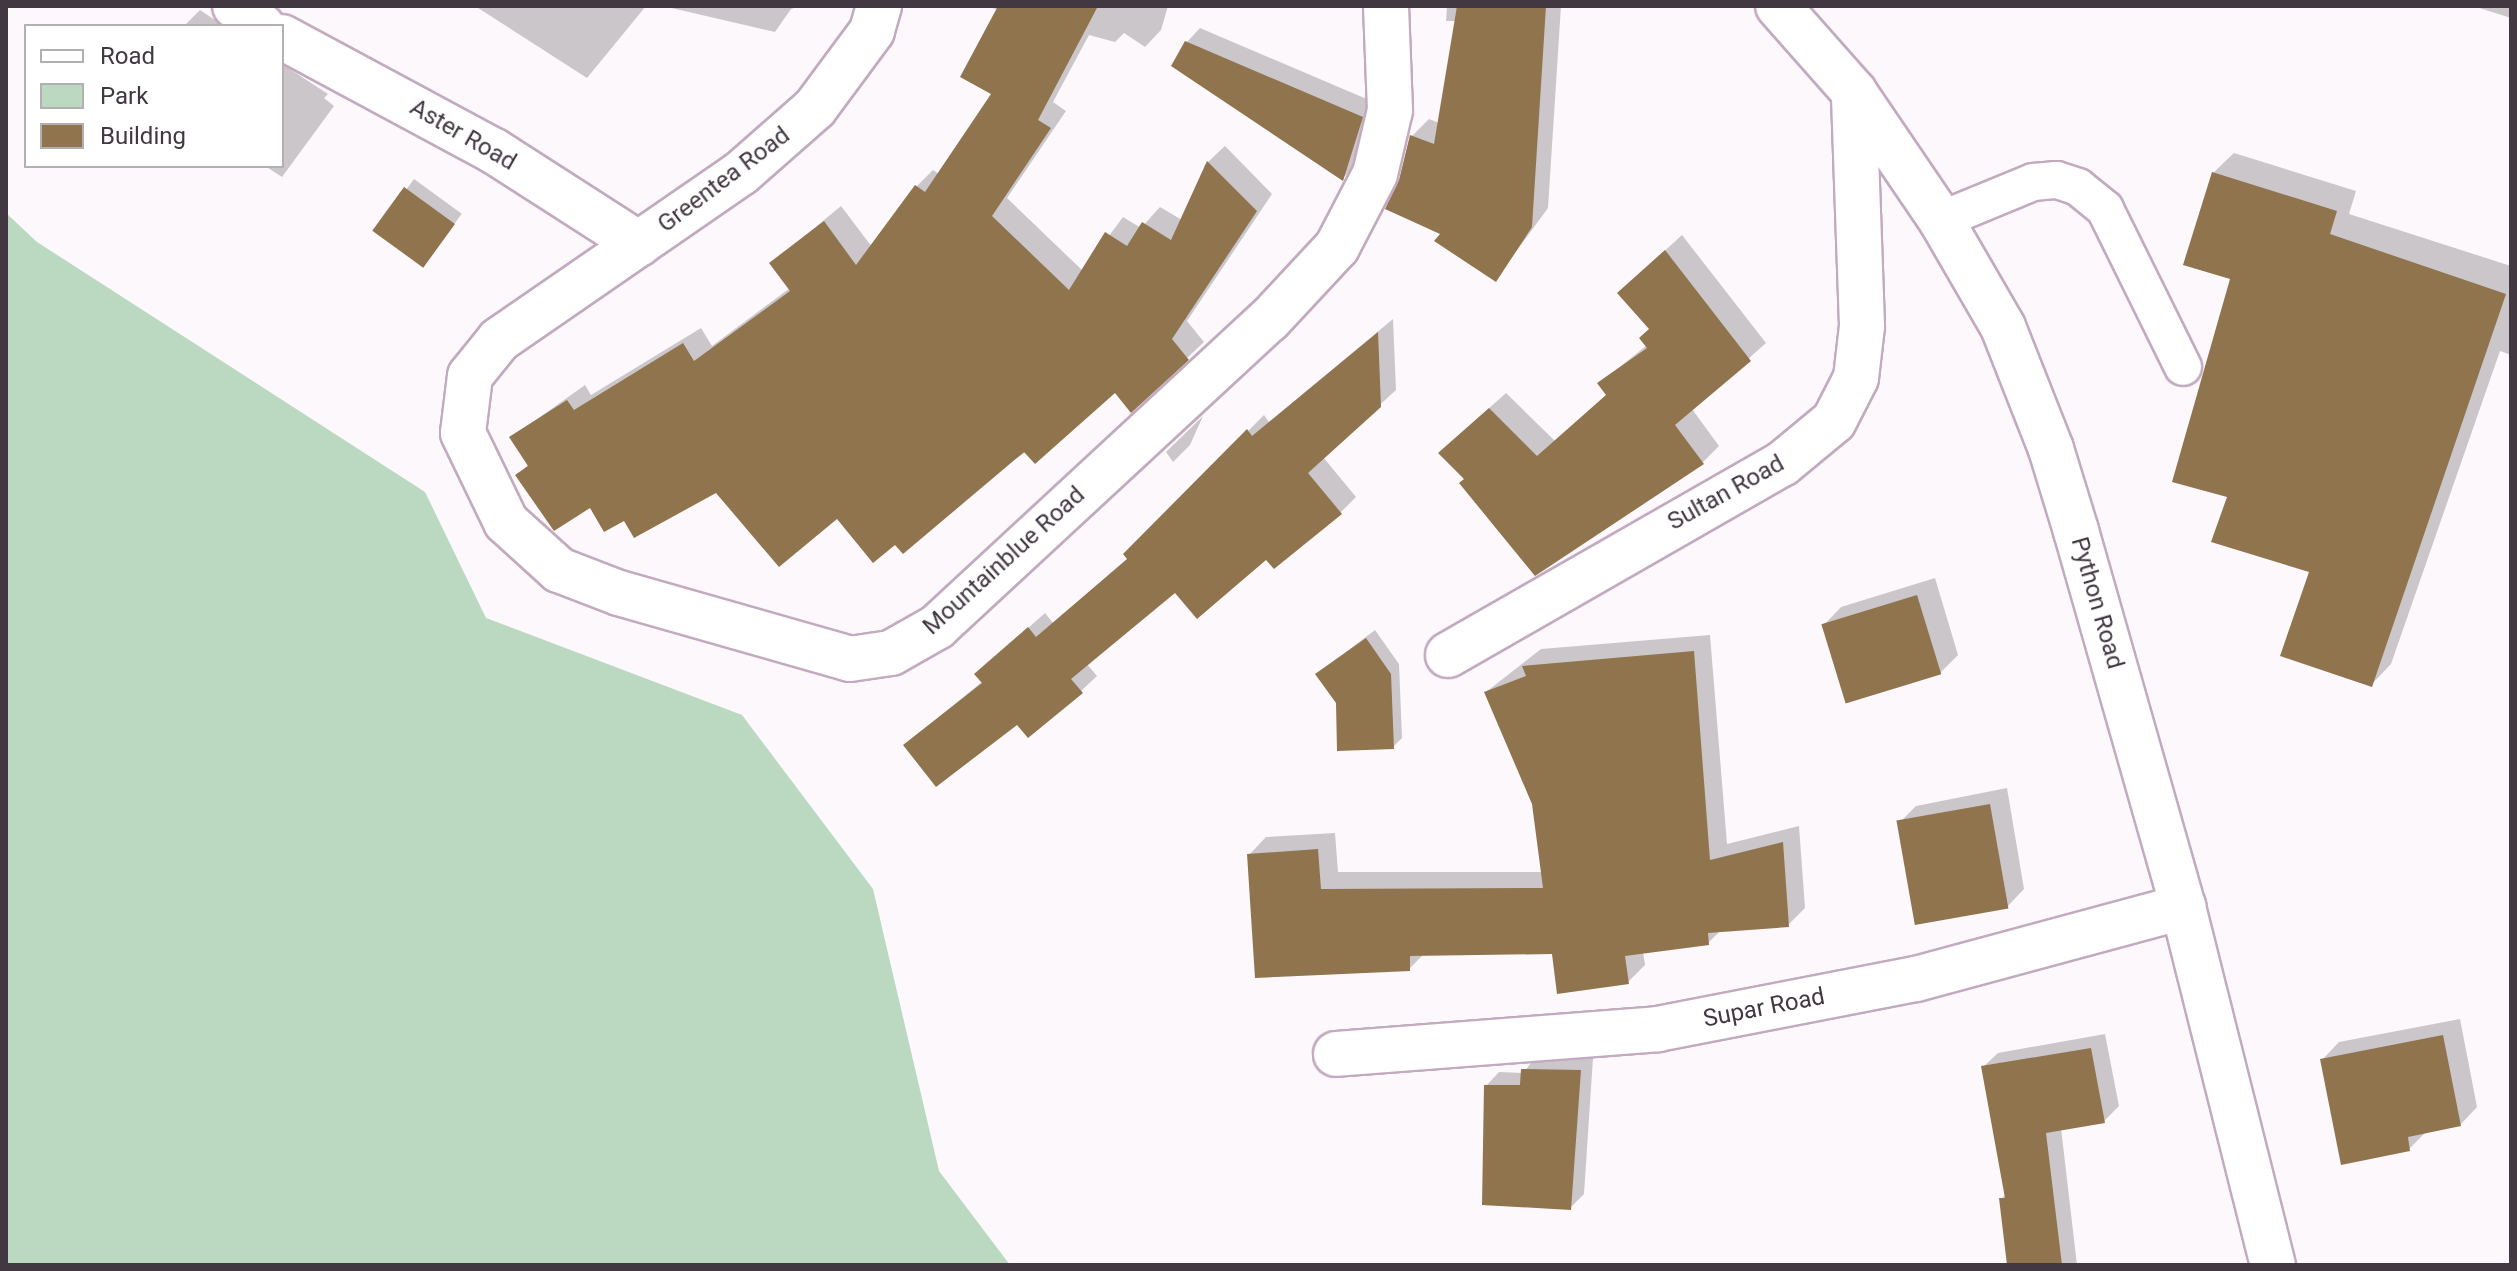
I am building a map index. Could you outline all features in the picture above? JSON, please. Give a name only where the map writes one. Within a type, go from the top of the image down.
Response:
[{"type":"street","points":[[235,6],[259,24]]},
{"type":"street","name":"Greentea Road","points":[[532,318],[741,173],[815,108],[872,31],[879,6]]},
{"type":"street","name":"Mountainblue Road","points":[[532,318],[499,340],[470,376],[463,433],[506,522],[559,570],[619,593],[850,659],[891,653],[937,627],[1269,320],[1337,247],[1375,174],[1390,110],[1386,6]]},
{"type":"street","name":"Python Road","points":[[1778,6],[1854,92],[1941,220],[2003,327],[2051,449],[2183,907],[2273,1265]]},
{"type":"street","name":"Aster Road","points":[[284,38],[494,151],[639,244]]},
{"type":"street","name":"Sultan Road","points":[[1448,655],[1782,464],[1834,421],[1856,378],[1862,326],[1854,92]]},
{"type":"street","name":"Supar Road","points":[[1336,1054],[1658,1029],[1916,979],[2183,907]]},
{"type":"lane","points":[[1941,220],[2033,182],[2057,180],[2078,187],[2105,209],[2183,367]]},
{"type":"green space","points":[[6,213],[37,242],[425,492],[486,618],[742,715],[873,889],[939,1171],[1010,1265],[6,1265]]},
{"type":"building","points":[[998,6],[1098,6],[1038,120],[1051,128],[992,216],[1069,290],[1105,232],[1127,246],[1142,222],[1171,240],[1207,161],[1257,211],[1172,339],[1189,360],[1131,413],[1115,393],[1035,464],[1024,452],[903,554],[895,545],[873,563],[837,519],[779,567],[716,493],[634,538],[624,521],[604,532],[590,508],[554,531],[515,475],[528,466],[509,437],[567,400],[574,410],[683,343],[694,361],[790,291],[769,263],[824,221],[856,265],[915,185],[925,192],[991,94],[960,77]]},
{"type":"building","points":[[1457,6],[1546,6],[1532,227],[1496,282],[1434,241],[1440,234],[1385,209],[1399,180],[1410,135],[1434,144]]},
{"type":"building","points":[[1185,41],[1363,117],[1343,181],[1171,66]]},
{"type":"building","points":[[2212,172],[2337,211],[2330,234],[2506,294],[2372,687],[2280,656],[2309,572],[2211,542],[2227,497],[2172,482],[2230,279],[2183,265]]},
{"type":"building","points":[[404,187],[455,224],[423,268],[372,231]]},
{"type":"building","points":[[1665,250],[1751,361],[1675,425],[1704,464],[1535,576],[1459,483],[1464,479],[1438,453],[1489,408],[1537,456],[1606,395],[1597,383],[1647,348],[1639,338],[1649,329],[1617,293]]},
{"type":"building","points":[[1378,332],[1381,407],[1308,473],[1342,514],[1274,569],[1266,560],[1197,619],[1175,593],[1071,679],[1083,693],[1028,738],[1017,725],[936,787],[903,745],[982,683],[974,674],[1028,627],[1036,637],[1127,559],[1123,554],[1247,429],[1252,436]]},
{"type":"building","points":[[1917,595],[1941,674],[1846,704],[1821,624]]},
{"type":"building","points":[[1366,638],[1391,674],[1394,749],[1337,751],[1336,703],[1315,674]]},
{"type":"building","points":[[1694,651],[1710,860],[1783,842],[1789,927],[1708,933],[1709,945],[1625,956],[1629,984],[1557,994],[1552,954],[1410,956],[1410,971],[1255,978],[1247,854],[1318,849],[1321,889],[1543,888],[1532,804],[1484,692],[1526,676],[1522,666]]},
{"type":"building","points":[[1990,804],[2008,908],[1915,925],[1896,820]]},
{"type":"building","points":[[2443,1035],[2461,1126],[2408,1137],[2410,1151],[2341,1165],[2320,1059]]},
{"type":"building","points":[[2091,1048],[2105,1123],[2046,1133],[2062,1265],[2007,1265],[1999,1198],[2005,1198],[1981,1066]]},
{"type":"building","points":[[1521,1069],[1581,1070],[1571,1210],[1482,1205],[1484,1085],[1520,1085]]}]
